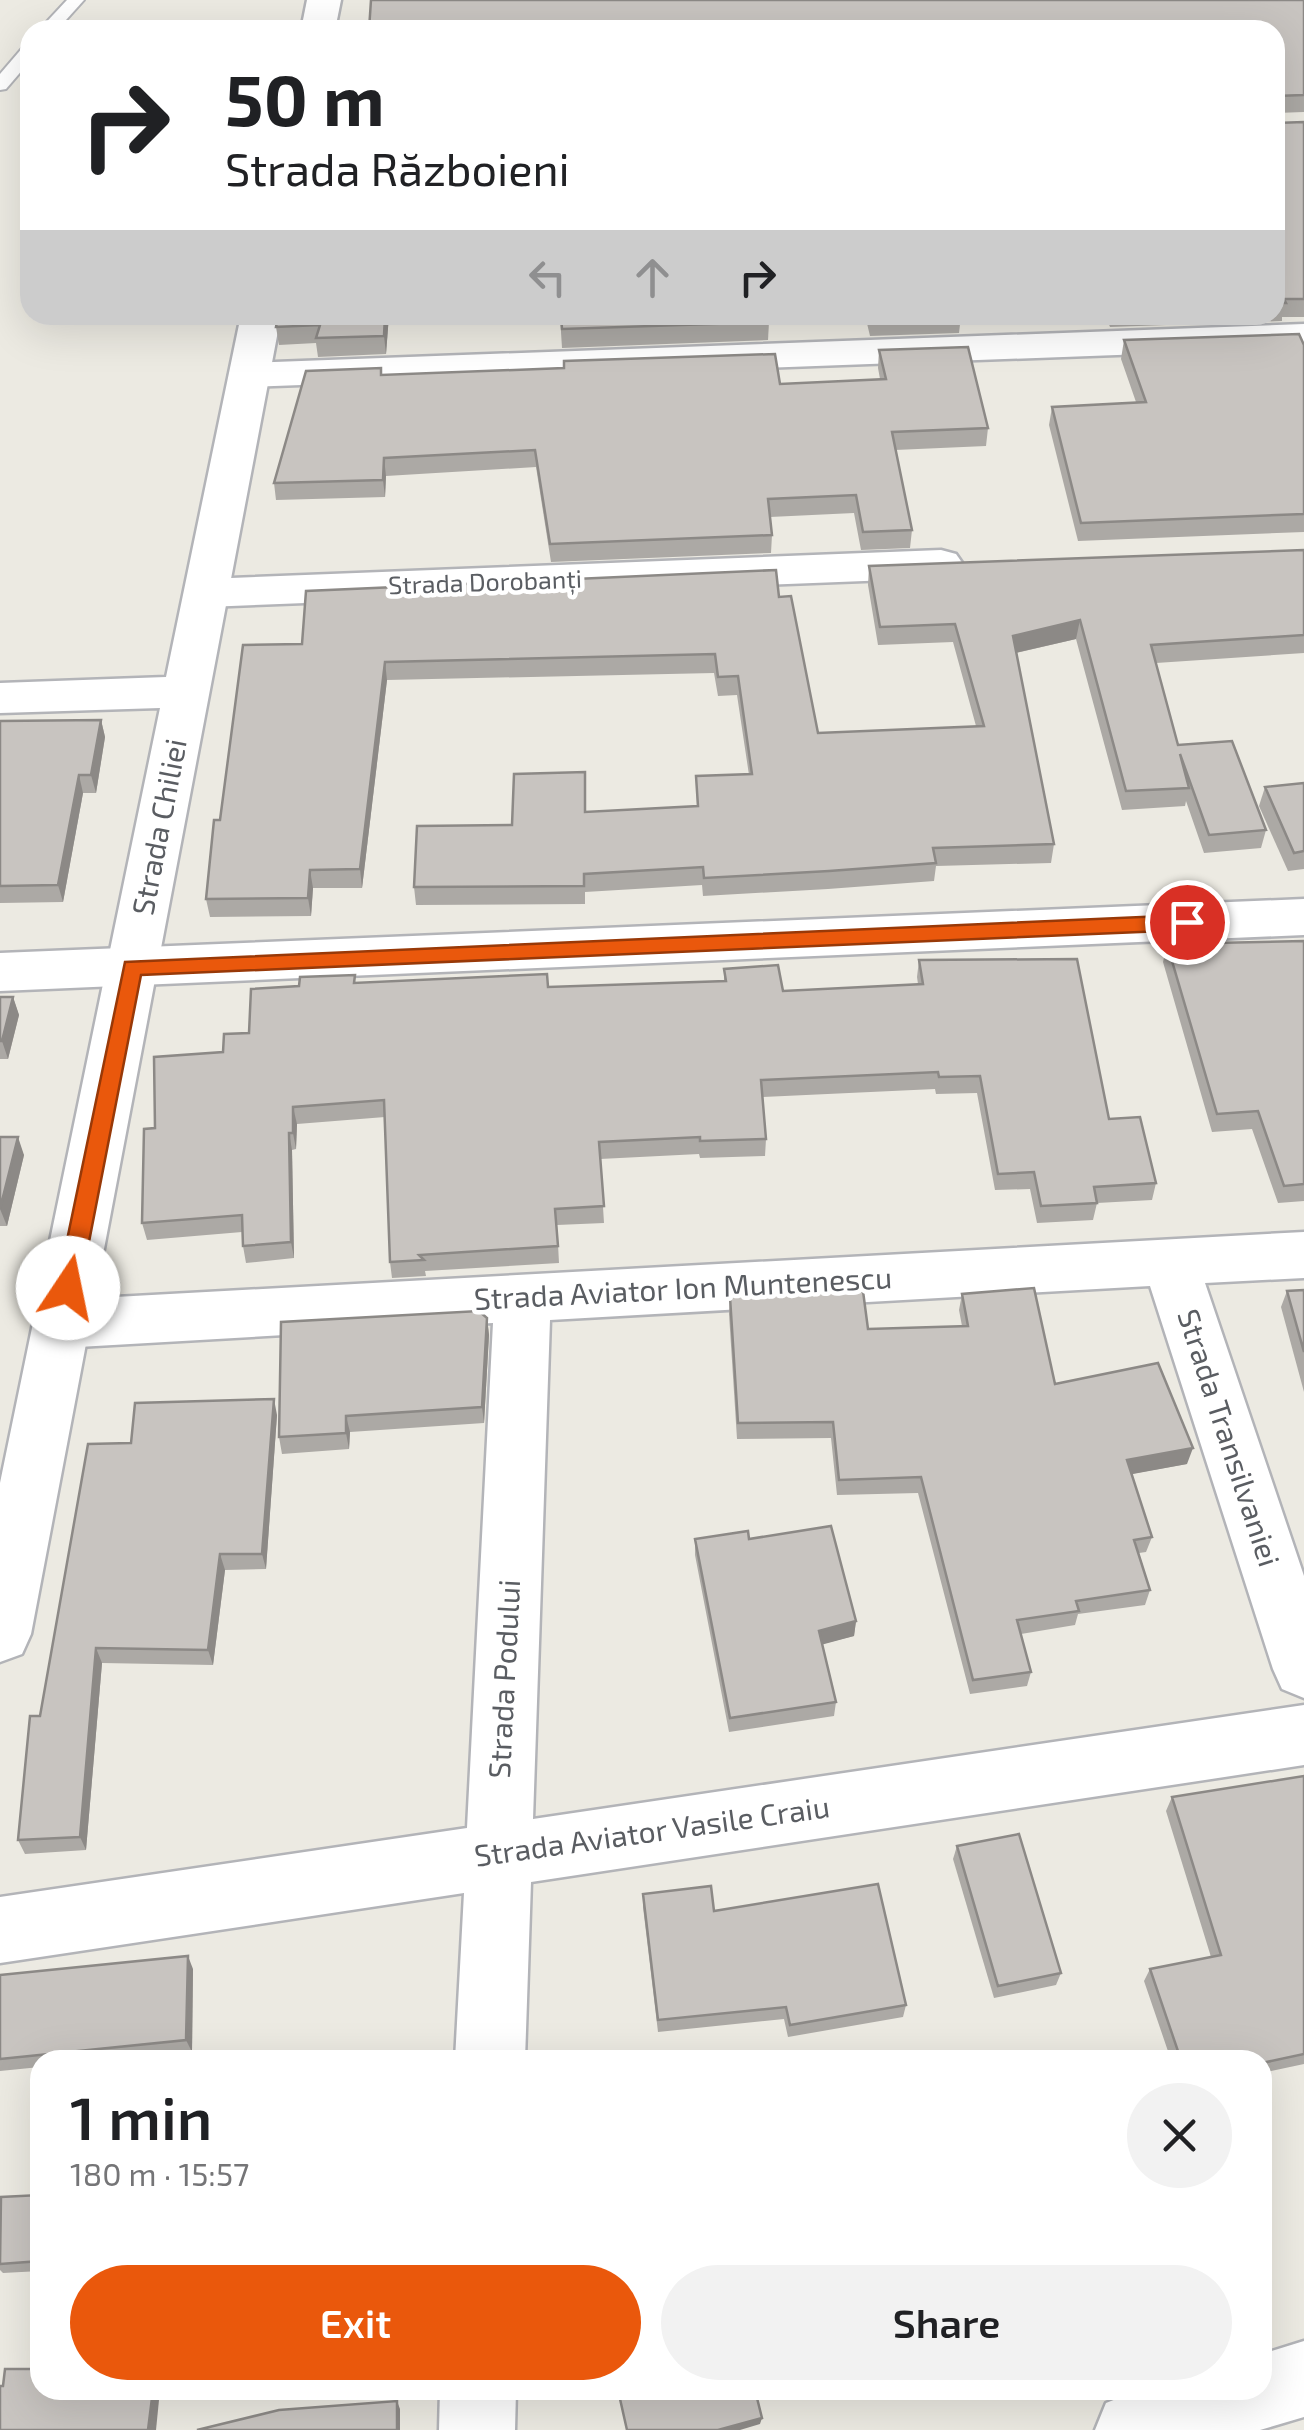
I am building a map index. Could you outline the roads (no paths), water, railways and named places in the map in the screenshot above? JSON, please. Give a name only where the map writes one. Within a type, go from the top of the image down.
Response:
[{"type":"street","name":"Strada Chiliei","points":[[0,1634],[259,325]]},
{"type":"street","points":[[249,375],[1304,336]]},
{"type":"street","name":"Strada Dorobanți","points":[[206,594],[988,562]]},
{"type":"street","points":[[0,698],[186,692]]},
{"type":"street","points":[[0,972],[1304,918]]},
{"type":"street","name":"Strada Aviator Ion Muntenescu","points":[[62,1324],[1304,1256]]},
{"type":"street","name":"Strada Transilvaniei","points":[[1170,1263],[1304,1669]]},
{"type":"street","name":"Strada Podului","points":[[490,2050],[522,1298]]},
{"type":"street","name":"Strada Aviator Vasile Craiu","points":[[0,1930],[1304,1735]]},
{"type":"street","points":[[1272,2389],[1304,2379]]},
{"type":"street","points":[[476,2430],[478,2400]]},
{"type":"street","points":[[1133,2430],[1234,2400]]},
{"type":"lane","points":[[57,20],[76,0]]},
{"type":"lane","points":[[0,85],[20,62]]}]
